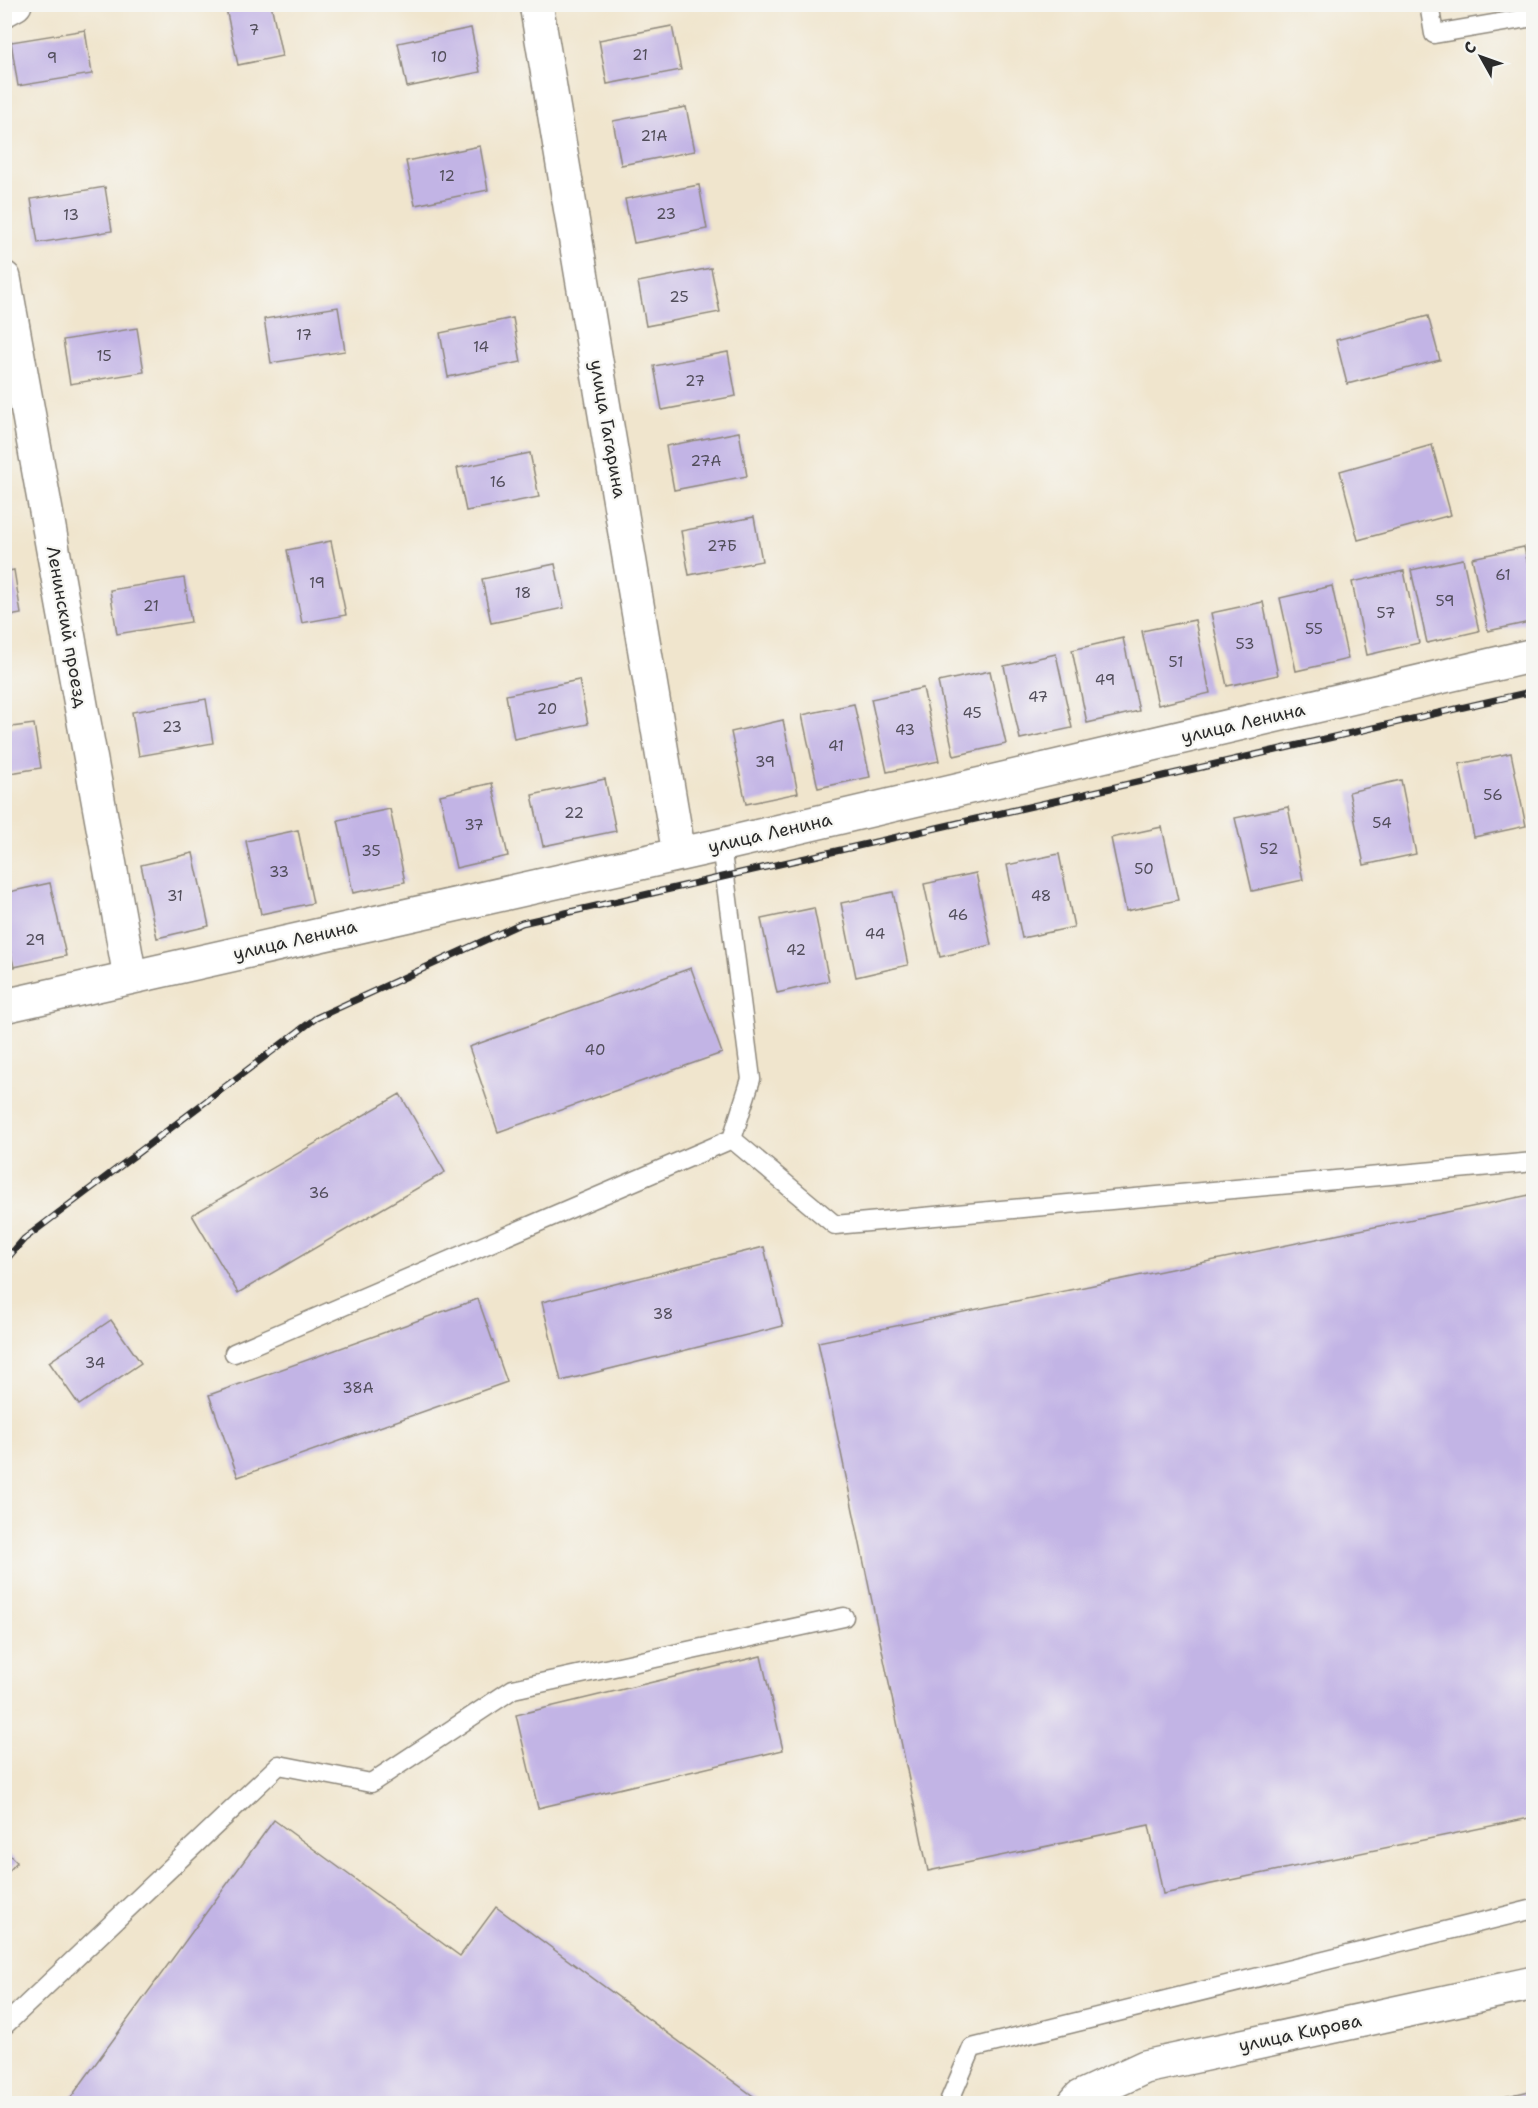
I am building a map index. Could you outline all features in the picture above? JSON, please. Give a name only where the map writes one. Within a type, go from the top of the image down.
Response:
[{"type":"street","points":[[4,10],[15,4]]},
{"type":"street","name":"улица Гагарина","points":[[536,4],[679,854]]},
{"type":"street","name":"Ленинский проезд","points":[[4,278],[130,977]]},
{"type":"street","name":"улица Ленина","points":[[4,1006],[721,845],[1533,655]]},
{"type":"street","name":"улица Кирова","points":[[1074,2103],[1080,2097],[1145,2067],[1533,1983]]},
{"type":"lane","points":[[1429,4],[1434,34],[1533,17]]},
{"type":"lane","points":[[234,1353],[732,1139],[751,1079],[721,845]]},
{"type":"lane","points":[[732,1139],[835,1225],[1533,1162]]},
{"type":"lane","points":[[4,2026],[279,1765],[371,1783],[513,1689],[844,1617]]},
{"type":"lane","points":[[948,2103],[972,2048],[1533,1909]]},
{"type":"building","points":[[225,4],[271,4],[282,56],[238,65]]},
{"type":"building","points":[[672,26],[681,70],[607,84],[599,40]]},
{"type":"building","points":[[471,28],[480,72],[407,87],[398,43]]},
{"type":"building","points":[[85,30],[92,74],[18,86],[11,42]]},
{"type":"building","points":[[686,107],[695,151],[621,165],[613,121]]},
{"type":"building","points":[[480,146],[488,190],[415,205],[406,161]]},
{"type":"building","points":[[699,185],[707,229],[634,243],[625,199]]},
{"type":"building","points":[[105,187],[112,231],[38,243],[31,199]]},
{"type":"building","points":[[711,268],[720,312],[646,326],[638,282]]},
{"type":"building","points":[[338,307],[345,351],[271,363],[264,319]]},
{"type":"building","points":[[1428,316],[1440,360],[1347,384],[1336,340]]},
{"type":"building","points":[[513,318],[521,362],[448,377],[440,333]]},
{"type":"building","points":[[137,328],[144,372],[70,384],[63,340]]},
{"type":"building","points":[[728,352],[736,396],[662,410],[654,366]]},
{"type":"building","points":[[739,432],[747,476],[674,490],[666,446]]},
{"type":"building","points":[[1432,445],[1451,515],[1358,540],[1340,471]]},
{"type":"building","points":[[530,453],[539,497],[466,511],[457,468]]},
{"type":"building","points":[[754,517],[762,561],[689,575],[681,531]]},
{"type":"building","points":[[331,541],[346,615],[302,623],[287,550]]},
{"type":"building","points":[[1524,547],[1534,592],[1534,621],[1488,631],[1472,558]]},
{"type":"building","points":[[1463,559],[1479,631],[1427,643],[1411,570]]},
{"type":"building","points":[[555,564],[564,608],[491,623],[482,579]]},
{"type":"building","points":[[14,570],[21,614],[4,617],[4,572]]},
{"type":"building","points":[[1404,571],[1419,643],[1367,655],[1352,582]]},
{"type":"building","points":[[184,578],[191,622],[117,634],[110,590]]},
{"type":"building","points":[[1332,586],[1348,659],[1296,671],[1280,598]]},
{"type":"building","points":[[1263,602],[1278,675],[1227,686],[1211,613]]},
{"type":"building","points":[[1195,620],[1210,693],[1158,705],[1142,631]]},
{"type":"building","points":[[1123,638],[1139,711],[1087,723],[1072,650]]},
{"type":"building","points":[[1056,654],[1072,728],[1020,739],[1004,666]]},
{"type":"building","points":[[990,671],[1006,744],[954,756],[938,682]]},
{"type":"building","points":[[579,680],[588,724],[514,739],[506,695]]},
{"type":"building","points":[[923,688],[939,761],[887,772],[871,699]]},
{"type":"building","points":[[206,699],[213,743],[139,756],[132,712]]},
{"type":"building","points":[[854,704],[870,777],[818,788],[802,715]]},
{"type":"building","points":[[783,720],[798,793],[746,804],[731,732]]},
{"type":"building","points":[[34,724],[41,768],[4,774],[4,728]]},
{"type":"building","points":[[1511,753],[1526,826],[1474,837],[1459,764]]},
{"type":"building","points":[[605,779],[616,831],[543,846],[532,795]]},
{"type":"building","points":[[1401,780],[1416,854],[1364,865],[1349,792]]},
{"type":"building","points":[[492,783],[508,856],[456,868],[440,795]]},
{"type":"building","points":[[1288,807],[1303,880],[1252,891],[1235,818]]},
{"type":"building","points":[[390,809],[405,882],[353,893],[338,820]]},
{"type":"building","points":[[1162,827],[1178,900],[1126,911],[1111,838]]},
{"type":"building","points":[[298,830],[313,903],[261,914],[246,841]]},
{"type":"building","points":[[193,853],[209,926],[157,938],[141,865]]},
{"type":"building","points":[[1059,854],[1074,927],[1022,938],[1007,865]]},
{"type":"building","points":[[976,873],[991,945],[940,957],[924,884]]},
{"type":"building","points":[[50,883],[66,956],[14,967],[4,924],[4,893]]},
{"type":"building","points":[[893,892],[908,965],[856,977],[841,903]]},
{"type":"building","points":[[814,908],[829,981],[777,993],[761,919]]},
{"type":"building","points":[[691,968],[722,1053],[498,1132],[469,1047]]},
{"type":"building","points":[[400,1094],[445,1172],[238,1293],[192,1215]]},
{"type":"building","points":[[1534,1194],[1534,1817],[1163,1894],[1149,1825],[928,1871],[818,1342]]},
{"type":"building","points":[[764,1247],[783,1326],[561,1381],[542,1302]]},
{"type":"building","points":[[478,1299],[507,1382],[238,1477],[209,1395]]},
{"type":"building","points":[[111,1320],[141,1363],[79,1405],[49,1362]]},
{"type":"building","points":[[761,1656],[783,1750],[538,1808],[516,1715]]},
{"type":"building","points":[[274,1820],[460,1956],[496,1907],[764,2104],[66,2104]]},
{"type":"building","points":[[5,1851],[17,1862],[5,1876]]},
{"type":"building","points":[[1534,2090],[1534,2104],[1495,2104],[1494,2099]]},
{"type":"railway","points":[[4,1262],[24,1239],[316,1018],[522,923],[1534,691]]}]
